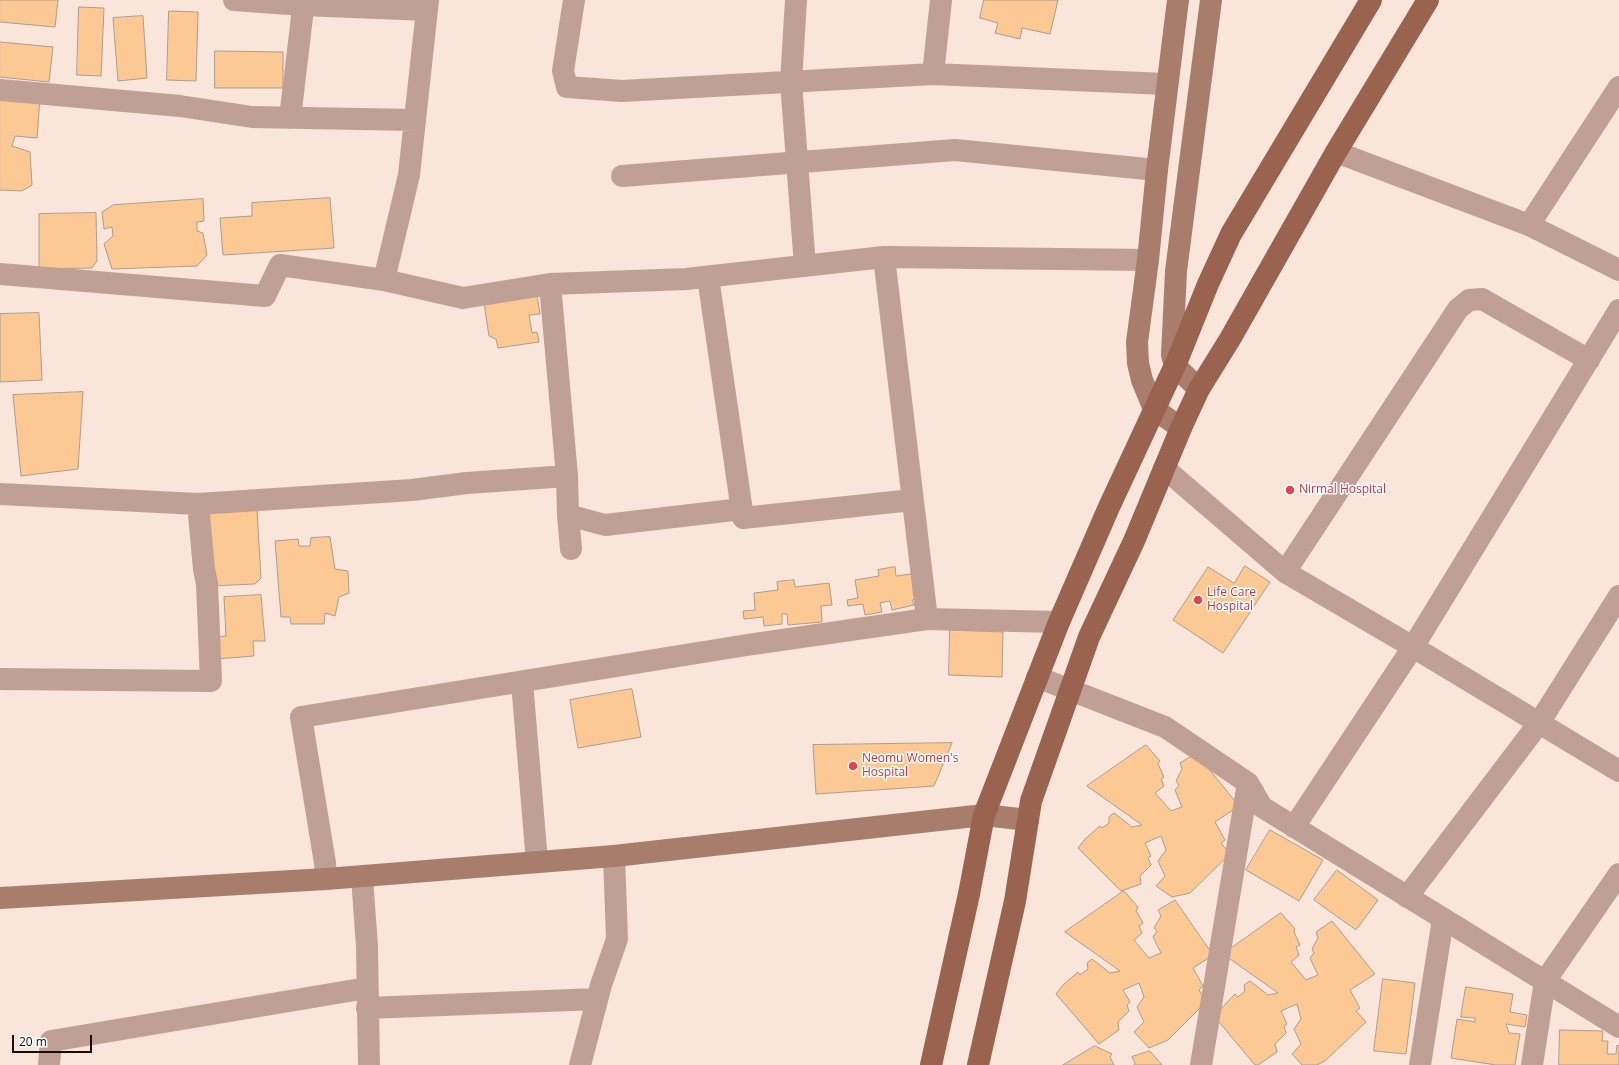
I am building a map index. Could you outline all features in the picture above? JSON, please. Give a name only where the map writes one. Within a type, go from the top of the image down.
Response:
[{"type":"main road","points":[[931,1065],[969,894],[984,815],[1059,622],[1109,507],[1175,366],[1208,284],[1231,234],[1371,0]]},
{"type":"main road","points":[[978,1065],[1015,901],[1031,801],[1089,637],[1134,541],[1181,428],[1199,389],[1230,339],[1336,152],[1428,0]]},
{"type":"street","points":[[234,0],[427,5],[409,175],[384,280]]},
{"type":"street","points":[[574,0],[563,71],[567,87],[622,91],[933,74],[1166,84]]},
{"type":"street","points":[[796,0],[791,82],[805,266]]},
{"type":"street","points":[[933,74],[942,0]]},
{"type":"street","points":[[1178,0],[1166,84],[1148,260],[1137,342],[1138,363],[1142,380],[1154,409],[1181,428]]},
{"type":"street","points":[[1199,389],[1175,366],[1172,355],[1176,271],[1211,0]]},
{"type":"street","points":[[290,118],[304,3]]},
{"type":"street","points":[[1529,225],[1619,87]]},
{"type":"street","points":[[0,90],[180,106],[252,117],[415,120]]},
{"type":"street","points":[[622,176],[955,150],[1157,170]]},
{"type":"street","points":[[1336,152],[1529,225],[1619,270]]},
{"type":"street","points":[[0,274],[265,296],[280,265],[384,280],[463,298],[550,284],[686,279],[884,257],[1148,260]]},
{"type":"street","points":[[884,257],[927,619]]},
{"type":"street","points":[[708,277],[743,518],[912,500]]},
{"type":"street","points":[[550,284],[567,476],[571,549]]},
{"type":"street","points":[[1284,572],[1458,309],[1469,300],[1482,300],[1589,360]]},
{"type":"street","points":[[1294,827],[1413,647],[1619,310]]},
{"type":"street","points":[[1164,468],[1284,572],[1413,647],[1619,771]]},
{"type":"street","points":[[0,494],[106,492],[198,504],[412,490],[466,483],[567,476]]},
{"type":"street","points":[[0,679],[211,681],[207,584],[204,569],[198,504]]},
{"type":"street","points":[[568,515],[605,525],[742,509]]},
{"type":"street","points":[[1407,896],[1540,723],[1619,596]]},
{"type":"street","points":[[326,880],[325,863],[300,717],[747,645],[927,619],[1059,622]]},
{"type":"street","points":[[1037,677],[1165,727],[1248,783],[1262,807],[1619,1026]]},
{"type":"street","points":[[522,682],[537,862]]},
{"type":"street","points":[[1201,1065],[1248,783]]},
{"type":"street","points":[[0,898],[326,880],[614,856],[984,815],[1028,820]]},
{"type":"street","points":[[580,1065],[597,999],[618,939],[614,856]]},
{"type":"street","points":[[1532,1065],[1545,981],[1619,874]]},
{"type":"street","points":[[362,876],[366,947],[369,1065]]},
{"type":"street","points":[[1420,1065],[1443,919]]},
{"type":"street","points":[[49,1065],[51,1040],[367,998],[597,999]]},
{"type":"building","points":[[0,0],[58,0],[55,27],[0,22]]},
{"type":"building","points":[[984,0],[1058,0],[1050,34],[1022,28],[1020,39],[995,33],[998,23],[980,18]]},
{"type":"building","points":[[79,7],[104,8],[101,76],[77,75]]},
{"type":"building","points":[[169,11],[198,12],[196,81],[167,80]]},
{"type":"building","points":[[143,16],[147,78],[118,81],[113,18]]},
{"type":"building","points":[[0,42],[53,47],[49,82],[0,77]]},
{"type":"building","points":[[215,51],[283,52],[283,88],[215,88]]},
{"type":"building","points":[[0,95],[40,97],[37,138],[15,136],[12,146],[30,152],[32,185],[22,191],[0,190]]},
{"type":"building","points":[[330,198],[334,248],[223,255],[220,218],[252,216],[252,203]]},
{"type":"building","points":[[203,199],[204,221],[197,222],[197,231],[203,233],[207,255],[197,266],[112,269],[104,244],[113,236],[112,227],[104,229],[102,212],[113,205]]},
{"type":"building","points":[[96,213],[97,261],[92,268],[39,269],[39,214]]},
{"type":"building","points":[[537,295],[540,314],[529,315],[532,333],[537,332],[539,342],[498,348],[496,339],[489,336],[484,303]]},
{"type":"building","points":[[39,313],[42,380],[0,382],[0,314]]},
{"type":"building","points":[[83,392],[78,469],[21,476],[13,395]]},
{"type":"building","points":[[257,510],[261,578],[255,584],[210,586],[207,512]]},
{"type":"building","points":[[330,537],[335,569],[348,571],[349,593],[339,597],[335,616],[325,613],[324,624],[291,624],[290,617],[281,617],[275,541],[298,539],[299,546],[310,546],[311,538]]},
{"type":"building","points":[[1245,566],[1270,582],[1223,653],[1173,620],[1208,567],[1234,583]]},
{"type":"building","points":[[895,567],[896,576],[911,574],[923,598],[912,600],[914,605],[892,610],[890,601],[880,603],[882,612],[865,615],[863,604],[848,606],[847,600],[858,598],[855,580],[879,576],[878,570]]},
{"type":"building","points":[[794,580],[795,587],[829,583],[832,605],[821,606],[822,622],[788,625],[787,614],[782,614],[782,624],[764,626],[763,617],[744,619],[743,611],[755,610],[754,593],[778,590],[777,582]]},
{"type":"building","points":[[261,595],[265,641],[253,641],[254,656],[217,659],[215,637],[226,636],[224,597]]},
{"type":"building","points":[[950,630],[1003,632],[1002,677],[949,675]]},
{"type":"building","points":[[632,689],[641,737],[578,748],[570,700]]},
{"type":"building","points":[[952,743],[934,786],[816,794],[813,745]]},
{"type":"building","points":[[1146,745],[1160,761],[1158,764],[1164,777],[1161,779],[1164,786],[1155,793],[1171,811],[1182,807],[1175,790],[1179,785],[1176,781],[1182,769],[1180,763],[1196,753],[1239,806],[1215,822],[1225,840],[1221,843],[1230,854],[1190,893],[1172,897],[1156,886],[1165,876],[1158,861],[1166,850],[1161,836],[1145,843],[1151,856],[1148,858],[1151,865],[1140,876],[1141,884],[1121,891],[1078,848],[1085,839],[1100,826],[1102,828],[1109,823],[1109,817],[1114,813],[1132,827],[1142,825],[1087,786]]},
{"type":"building","points":[[1270,830],[1323,860],[1299,901],[1246,870]]},
{"type":"building","points":[[1337,870],[1378,900],[1356,930],[1314,900]]},
{"type":"building","points":[[1124,891],[1138,907],[1136,911],[1143,923],[1139,926],[1142,933],[1134,940],[1149,958],[1161,953],[1153,937],[1157,931],[1154,928],[1161,916],[1158,910],[1175,900],[1213,955],[1193,968],[1203,986],[1199,990],[1206,1002],[1168,1040],[1149,1048],[1134,1032],[1144,1022],[1137,1007],[1144,997],[1139,983],[1123,990],[1130,1002],[1127,1005],[1129,1011],[1118,1022],[1119,1030],[1099,1044],[1056,994],[1063,985],[1078,972],[1080,975],[1088,969],[1087,963],[1092,959],[1110,973],[1120,971],[1065,932]]},
{"type":"building","points":[[1281,913],[1295,929],[1294,932],[1300,945],[1296,947],[1299,955],[1291,962],[1306,980],[1318,975],[1310,958],[1314,953],[1312,949],[1318,938],[1316,932],[1332,921],[1375,974],[1350,990],[1360,1008],[1356,1011],[1366,1022],[1325,1061],[1317,1065],[1302,1065],[1292,1054],[1301,1044],[1294,1029],[1301,1019],[1297,1004],[1281,1011],[1287,1024],[1284,1026],[1286,1033],[1275,1044],[1277,1052],[1258,1065],[1255,1065],[1214,1016],[1235,994],[1238,997],[1245,991],[1244,985],[1250,981],[1268,995],[1278,993],[1223,954]]},
{"type":"building","points":[[1383,979],[1415,983],[1406,1054],[1374,1051]]},
{"type":"building","points":[[1466,987],[1513,994],[1510,1012],[1527,1015],[1525,1027],[1506,1024],[1509,1033],[1520,1034],[1515,1065],[1496,1065],[1451,1058],[1457,1019],[1475,1022],[1475,1018],[1461,1017]]},
{"type":"building","points":[[1560,1030],[1603,1031],[1602,1041],[1608,1041],[1607,1054],[1616,1054],[1617,1045],[1619,1046],[1619,1065],[1559,1065]]},
{"type":"building","points":[[1095,1046],[1112,1054],[1110,1057],[1114,1065],[1063,1065]]},
{"type":"building","points":[[1150,1051],[1162,1065],[1134,1065],[1135,1063],[1132,1057]]},
{"type":"place","name":"Nirmal Hospital","points":[[1290,490]]},
{"type":"place","name":"Life Care Hospital","points":[[1198,600]]},
{"type":"place","name":"Neomu Women's Hospital","points":[[853,766]]}]
